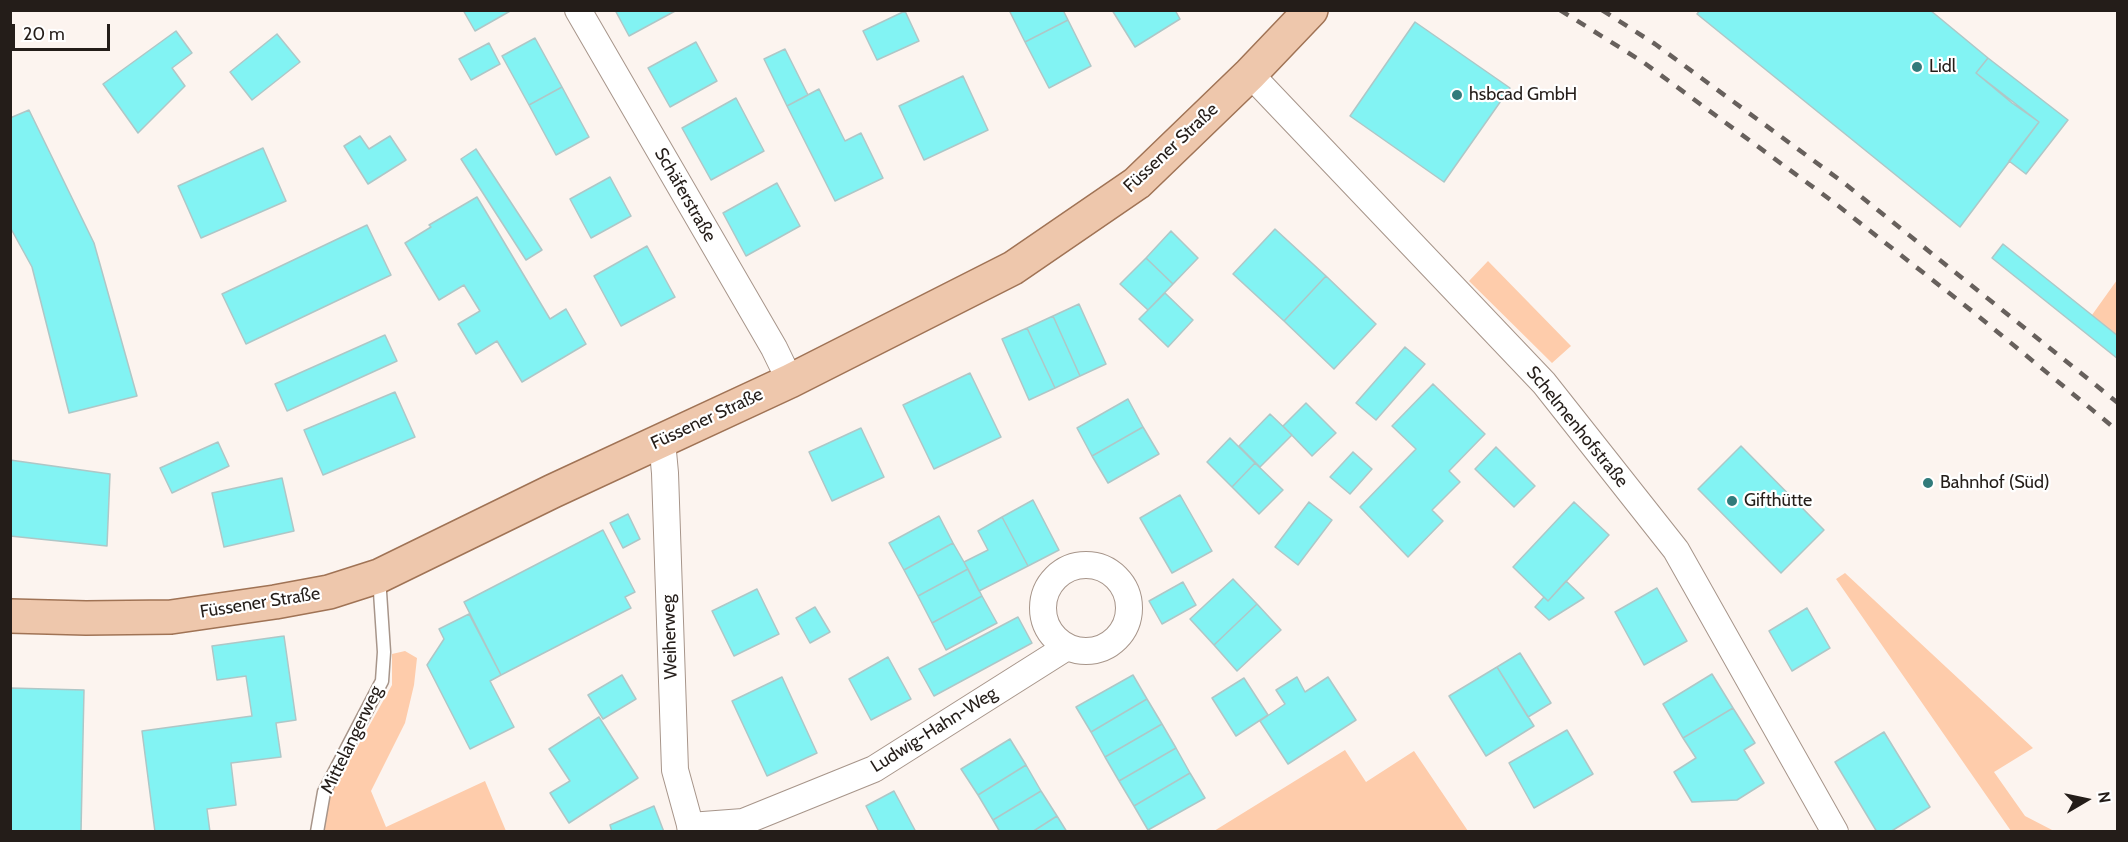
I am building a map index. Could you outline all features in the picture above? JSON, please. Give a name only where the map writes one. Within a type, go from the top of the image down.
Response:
[{"type":"main road","name":"Füssener Straße","points":[[10,615],[86,618],[171,617],[329,592],[379,576],[790,381],[1013,268],[1137,183],[1250,74],[1311,10]]},
{"type":"street","name":"Schäferstraße","points":[[578,10],[774,348],[790,381]]},
{"type":"street","name":"Schelmenhofstraße","points":[[1250,74],[1544,383],[1676,550],[1835,831]]},
{"type":"street","name":"Weiherweg","points":[[662,441],[675,770],[691,829]]},
{"type":"street","name":"Ludwig-Hahn-Weg","points":[[691,829],[743,822],[874,769],[1067,647]]},
{"type":"lane","name":"Mittelangerweg","points":[[317,831],[324,792],[382,681],[384,652],[379,576]]},
{"type":"shaded area","points":[[1488,261],[1571,346],[1552,363],[1469,281]]},
{"type":"shaded area","points":[[2117,280],[2117,336],[2092,315]]},
{"type":"shaded area","points":[[1845,573],[2033,748],[1994,772],[2025,816],[2054,831],[2011,831],[1836,579]]},
{"type":"shaded area","points":[[405,651],[417,658],[414,685],[405,723],[371,791],[386,827],[485,781],[506,831],[324,831],[330,796],[392,685],[392,654]]},
{"type":"shaded area","points":[[1345,750],[1366,782],[1414,751],[1468,831],[1214,831]]},
{"type":"building","points":[[463,10],[512,10],[475,31]]},
{"type":"building","points":[[615,10],[677,10],[629,36]]},
{"type":"building","points":[[1009,10],[1063,10],[1068,20],[1025,42]]},
{"type":"building","points":[[1112,10],[1175,10],[1180,19],[1135,47]]},
{"type":"building","points":[[1700,10],[1930,10],[1988,58],[1976,73],[2039,122],[1960,227],[1697,14]]},
{"type":"building","points":[[905,11],[919,41],[877,60],[863,31]]},
{"type":"building","points":[[1068,20],[1091,66],[1049,88],[1025,42]]},
{"type":"building","points":[[1415,22],[1510,88],[1444,182],[1350,116]]},
{"type":"building","points":[[176,31],[192,53],[172,68],[185,86],[138,133],[103,84]]},
{"type":"building","points":[[277,34],[300,62],[252,100],[230,72]]},
{"type":"building","points":[[535,38],[562,87],[529,105],[502,56]]},
{"type":"building","points":[[696,42],[717,81],[670,107],[648,68]]},
{"type":"building","points":[[489,43],[500,64],[471,80],[459,59]]},
{"type":"building","points":[[785,49],[808,95],[787,106],[764,59]]},
{"type":"building","points":[[1988,58],[2068,120],[2026,174],[2009,161],[2039,122],[1976,73]]},
{"type":"building","points":[[963,76],[988,130],[924,160],[899,106]]},
{"type":"building","points":[[562,87],[589,137],[556,155],[529,105]]},
{"type":"building","points":[[819,89],[845,141],[861,133],[883,178],[835,201],[787,106]]},
{"type":"building","points":[[736,98],[764,151],[711,180],[682,128]]},
{"type":"building","points":[[29,110],[94,243],[137,396],[69,413],[32,267],[10,227],[10,118]]},
{"type":"building","points":[[360,136],[369,149],[390,136],[406,160],[368,184],[344,146]]},
{"type":"building","points":[[263,148],[286,201],[201,238],[178,186]]},
{"type":"building","points":[[476,149],[542,250],[526,260],[461,159]]},
{"type":"building","points":[[610,177],[631,216],[591,238],[570,199]]},
{"type":"building","points":[[777,183],[800,226],[746,256],[723,213]]},
{"type":"building","points":[[477,197],[550,319],[566,309],[586,344],[522,382],[497,341],[476,354],[458,324],[480,311],[464,285],[439,300],[405,243],[431,227],[429,225]]},
{"type":"building","points":[[367,225],[391,275],[246,344],[222,294]]},
{"type":"building","points":[[1275,229],[1326,276],[1284,321],[1233,274]]},
{"type":"building","points":[[1171,231],[1198,258],[1173,284],[1146,258]]},
{"type":"building","points":[[2003,244],[2118,336],[2118,359],[1992,258]]},
{"type":"building","points":[[647,246],[675,297],[621,326],[594,276]]},
{"type":"building","points":[[1146,258],[1173,284],[1148,310],[1120,284]]},
{"type":"building","points":[[1326,276],[1376,324],[1334,369],[1284,321]]},
{"type":"building","points":[[1165,293],[1193,320],[1168,347],[1139,319]]},
{"type":"building","points":[[1079,304],[1106,364],[1080,376],[1053,316]]},
{"type":"building","points":[[1053,316],[1080,376],[1055,388],[1027,328]]},
{"type":"building","points":[[1027,328],[1055,388],[1029,400],[1002,339]]},
{"type":"building","points":[[385,335],[397,361],[287,411],[275,384]]},
{"type":"building","points":[[1405,347],[1425,364],[1376,420],[1356,403]]},
{"type":"building","points":[[970,373],[1001,437],[934,469],[903,405]]},
{"type":"building","points":[[1433,384],[1485,434],[1449,471],[1460,482],[1432,510],[1443,521],[1408,557],[1360,507],[1416,449],[1392,426]]},
{"type":"building","points":[[395,392],[415,437],[323,475],[304,430]]},
{"type":"building","points":[[1128,399],[1143,427],[1092,456],[1077,428]]},
{"type":"building","points":[[1306,403],[1336,433],[1312,456],[1283,426]]},
{"type":"building","points":[[1270,414],[1292,435],[1260,467],[1239,446]]},
{"type":"building","points":[[1143,427],[1159,454],[1108,483],[1092,456]]},
{"type":"building","points":[[861,428],[884,477],[832,501],[809,452]]},
{"type":"building","points":[[1230,438],[1255,463],[1232,487],[1207,462]]},
{"type":"building","points":[[218,442],[229,466],[172,493],[160,468]]},
{"type":"building","points":[[1741,446],[1824,530],[1781,573],[1698,489]]},
{"type":"building","points":[[1496,447],[1535,486],[1514,507],[1475,469]]},
{"type":"building","points":[[1353,452],[1372,469],[1350,494],[1330,477]]},
{"type":"building","points":[[10,460],[110,474],[107,546],[10,536]]},
{"type":"building","points":[[1255,463],[1283,490],[1259,514],[1232,487]]},
{"type":"building","points":[[282,478],[294,531],[224,547],[212,493]]},
{"type":"building","points":[[1180,495],[1212,551],[1172,573],[1140,518]]},
{"type":"building","points":[[1033,500],[1059,550],[1028,566],[1002,517]]},
{"type":"building","points":[[1309,502],[1332,520],[1298,565],[1275,547]]},
{"type":"building","points":[[1574,502],[1609,535],[1548,601],[1513,567]]},
{"type":"building","points":[[628,514],[640,539],[623,548],[610,523]]},
{"type":"building","points":[[939,516],[953,543],[904,570],[889,543]]},
{"type":"building","points":[[1002,517],[1028,566],[979,591],[964,562],[988,550],[978,531]]},
{"type":"building","points":[[603,530],[635,592],[625,597],[631,608],[501,675],[464,602]]},
{"type":"building","points":[[953,543],[968,569],[918,596],[904,570]]},
{"type":"building","points":[[968,569],[982,596],[932,623],[918,596]]},
{"type":"building","points":[[1233,579],[1257,604],[1214,645],[1190,619]]},
{"type":"building","points":[[1566,581],[1584,598],[1549,620],[1535,607],[1544,597],[1548,601]]},
{"type":"building","points":[[1183,582],[1196,605],[1162,624],[1149,601]]},
{"type":"building","points":[[1657,588],[1687,641],[1644,665],[1615,612]]},
{"type":"building","points":[[757,589],[779,634],[734,656],[712,611]]},
{"type":"building","points":[[982,596],[997,623],[946,650],[932,623]]},
{"type":"building","points":[[1257,604],[1281,630],[1237,671],[1214,645]]},
{"type":"building","points":[[815,607],[830,632],[810,643],[796,618]]},
{"type":"building","points":[[1807,608],[1830,648],[1792,671],[1769,631]]},
{"type":"building","points":[[469,614],[501,675],[490,681],[514,727],[470,749],[427,665],[444,639],[439,629]]},
{"type":"building","points":[[1018,617],[1032,643],[934,696],[919,669]]},
{"type":"building","points":[[284,636],[296,720],[276,723],[281,757],[231,763],[236,805],[207,809],[210,832],[155,832],[142,731],[252,716],[246,676],[217,680],[212,646]]},
{"type":"building","points":[[1520,653],[1551,703],[1528,717],[1497,667]]},
{"type":"building","points":[[888,657],[911,699],[871,720],[849,679]]},
{"type":"building","points":[[1497,667],[1534,726],[1486,756],[1449,696]]},
{"type":"building","points":[[1712,674],[1733,708],[1683,738],[1663,704]]},
{"type":"building","points":[[622,675],[636,699],[603,719],[588,695]]},
{"type":"building","points":[[1133,675],[1147,699],[1091,732],[1076,707]]},
{"type":"building","points":[[782,677],[817,753],[767,776],[732,701]]},
{"type":"building","points":[[1297,677],[1305,692],[1328,677],[1356,720],[1288,764],[1260,721],[1285,704],[1276,690]]},
{"type":"building","points":[[1244,678],[1268,715],[1236,736],[1212,698]]},
{"type":"building","points":[[10,688],[84,690],[81,832],[10,832]]},
{"type":"building","points":[[1147,699],[1162,724],[1105,757],[1091,732]]},
{"type":"building","points":[[1733,708],[1755,743],[1744,750],[1764,783],[1737,800],[1692,802],[1674,772],[1696,758],[1683,738]]},
{"type":"building","points":[[599,717],[638,778],[569,823],[550,793],[570,781],[549,749]]},
{"type":"building","points":[[1162,724],[1176,748],[1119,781],[1105,757]]},
{"type":"building","points":[[1567,730],[1593,774],[1534,808],[1509,763]]},
{"type":"building","points":[[1884,732],[1930,807],[1890,832],[1877,832],[1835,762]]},
{"type":"building","points":[[1010,739],[1026,765],[978,795],[961,769]]},
{"type":"building","points":[[1176,748],[1190,773],[1134,806],[1119,781]]},
{"type":"building","points":[[1026,765],[1041,791],[993,820],[978,795]]},
{"type":"building","points":[[1190,773],[1205,798],[1148,830],[1134,806]]},
{"type":"building","points":[[894,791],[916,832],[879,832],[866,806]]},
{"type":"building","points":[[1041,791],[1057,816],[1032,832],[1000,832],[993,820]]},
{"type":"building","points":[[654,806],[664,832],[612,832],[610,825]]},
{"type":"building","points":[[1057,816],[1067,832],[1032,832]]},
{"type":"railway","points":[[1560,10],[1643,62],[1832,201],[1972,311],[2118,431]]},
{"type":"railway","points":[[1602,10],[1655,44],[1844,183],[2118,403]]},
{"type":"place","name":"Lidl","points":[[1917,67]]},
{"type":"place","name":"hsbcad GmbH","points":[[1457,95]]},
{"type":"place","name":"Bahnhof (Süd)","points":[[1928,483]]},
{"type":"place","name":"Gifthütte","points":[[1732,501]]}]
